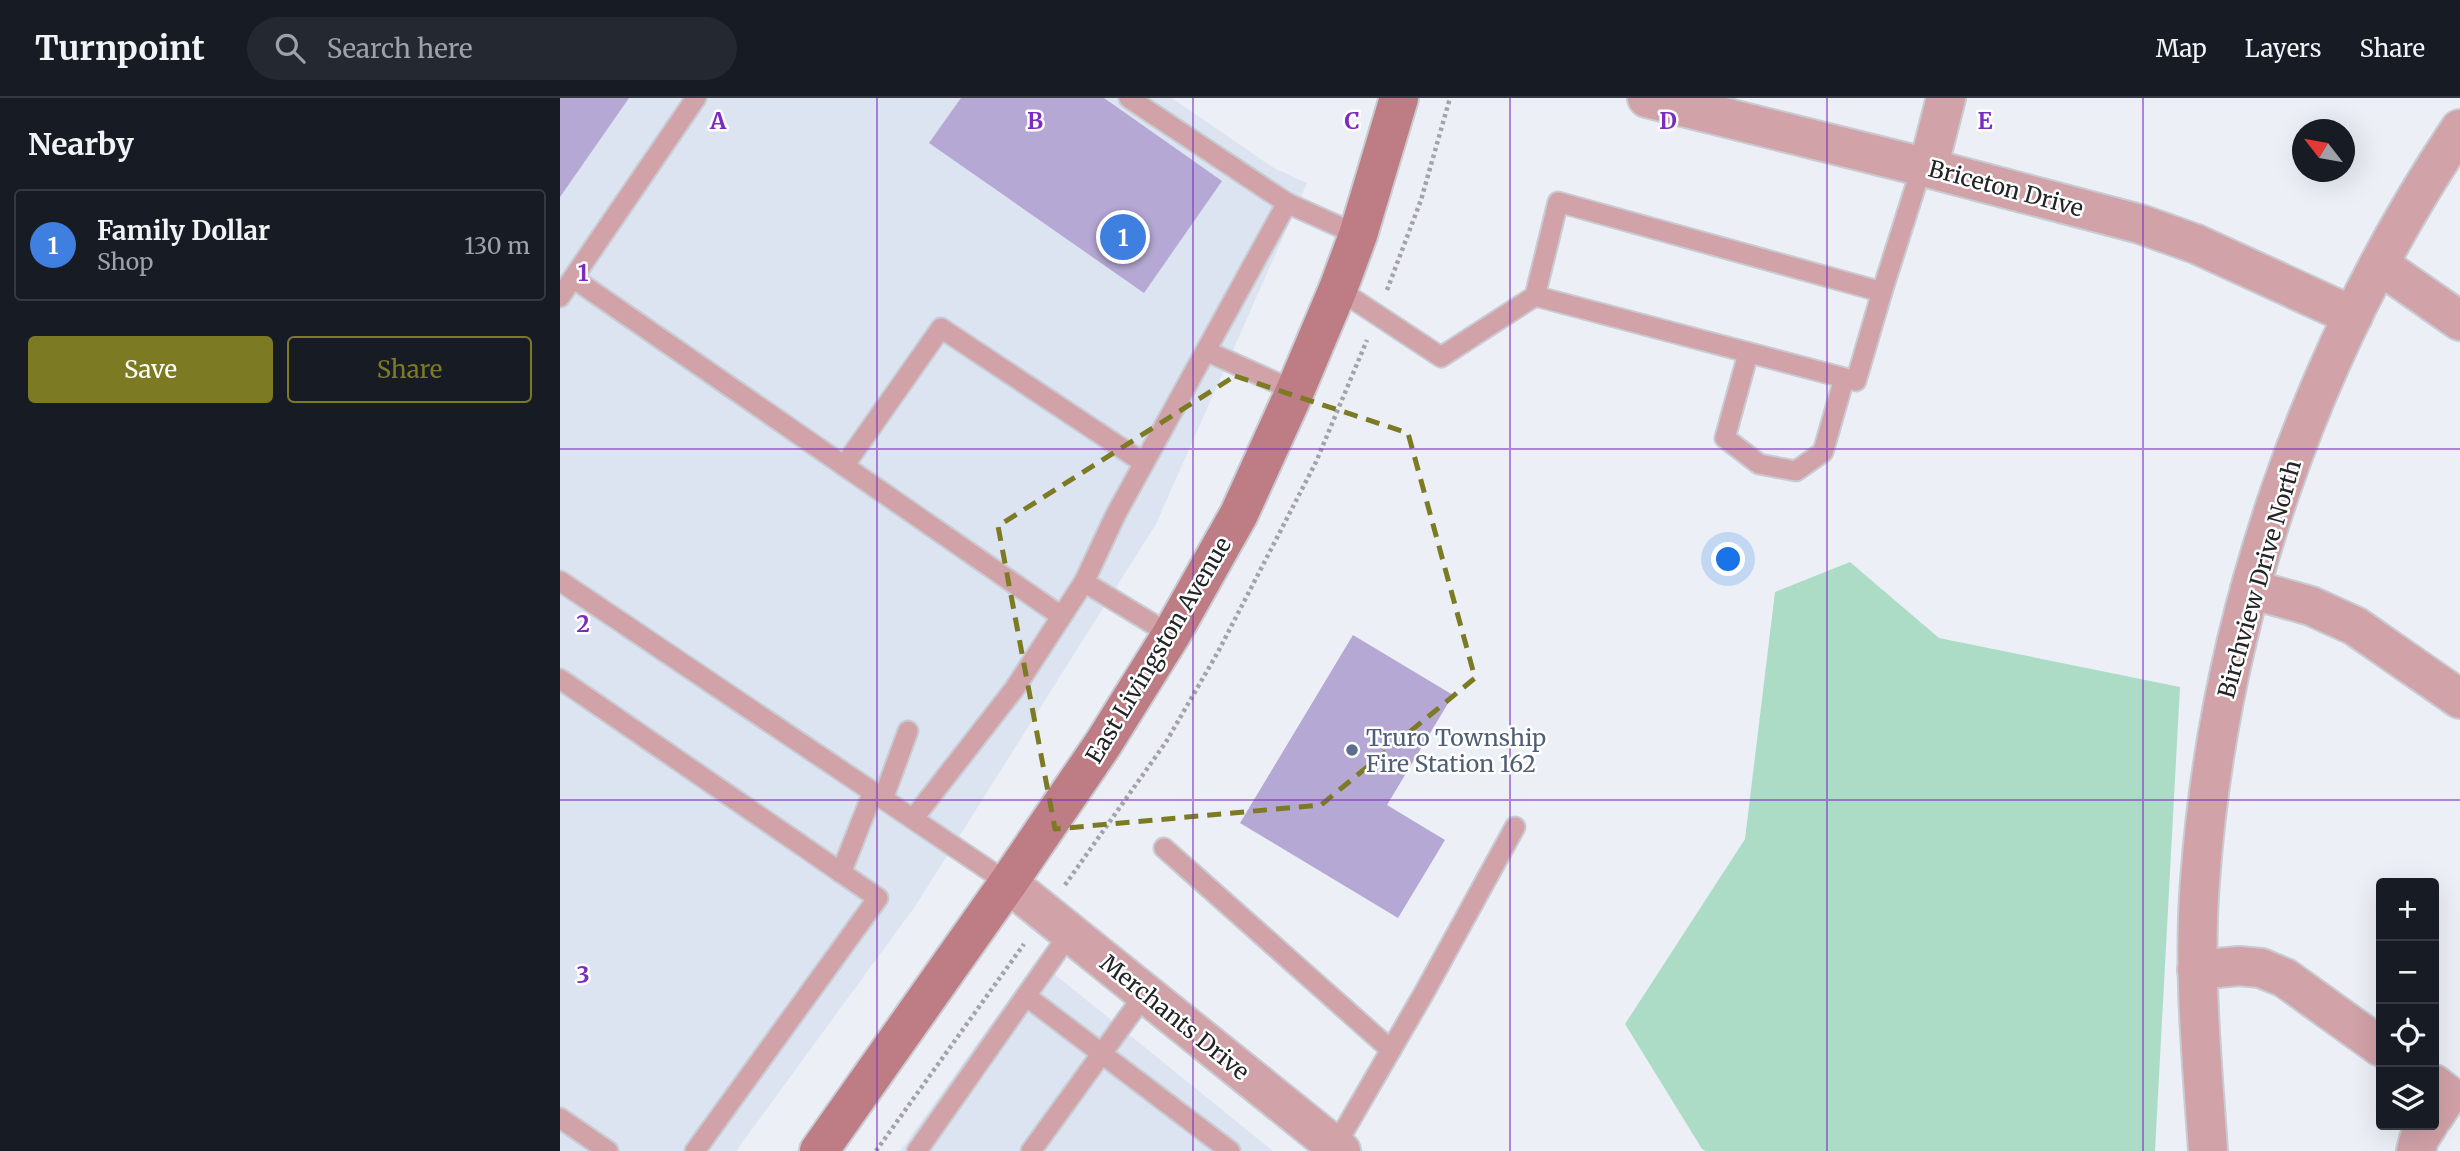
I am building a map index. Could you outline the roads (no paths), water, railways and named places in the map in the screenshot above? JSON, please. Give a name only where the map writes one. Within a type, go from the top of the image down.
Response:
[{"type":"main road","name":"East Livingston Avenue","points":[[819,1151],[1009,883],[1103,744],[1171,635],[1239,513],[1295,391],[1359,235],[1399,98]]},
{"type":"street","name":"Briceton Drive","points":[[1647,98],[2140,224],[2196,244],[2353,316]]},
{"type":"street","points":[[1925,167],[1946,98]]},
{"type":"street","name":"Birchview Drive North","points":[[2208,1151],[2197,970],[2200,882],[2209,792],[2224,693],[2250,589],[2294,453],[2321,384],[2380,265],[2460,129]]},
{"type":"street","points":[[2380,265],[2460,321]]},
{"type":"street","points":[[2250,589],[2311,606],[2355,626],[2460,699]]},
{"type":"street","name":"Merchants Drive","points":[[1009,883],[1337,1149]]},
{"type":"street","points":[[2197,970],[2261,968],[2285,978],[2376,1043]]},
{"type":"street","points":[[2439,1088],[2448,1095],[2439,1108]]},
{"type":"street","points":[[2416,1151],[2425,1130]]},
{"type":"lane","points":[[560,297],[696,98]]},
{"type":"lane","points":[[1129,98],[1287,203],[1359,235]]},
{"type":"lane","points":[[1535,296],[1856,381],[1882,292],[1925,167]]},
{"type":"lane","points":[[1338,289],[1441,357],[1535,296],[1558,202],[1882,292]]},
{"type":"lane","points":[[913,819],[1015,688],[1084,582],[1115,514],[1287,203]]},
{"type":"lane","points":[[573,278],[1061,616]]},
{"type":"lane","points":[[844,466],[941,328],[1144,463]]},
{"type":"lane","points":[[1206,351],[1295,391]]},
{"type":"lane","points":[[1748,354],[1725,438],[1759,464],[1796,471],[1823,452],[1844,379]]},
{"type":"lane","points":[[560,581],[1009,883]]},
{"type":"lane","points":[[1084,582],[1171,635]]},
{"type":"lane","points":[[560,679],[878,898],[695,1151]]},
{"type":"lane","points":[[841,873],[908,730]]},
{"type":"lane","points":[[1337,1149],[1515,827]]},
{"type":"lane","points":[[1164,848],[1391,1050]]},
{"type":"lane","points":[[917,1151],[1070,933]]},
{"type":"lane","points":[[1031,1151],[1145,994]]},
{"type":"lane","points":[[1026,996],[1230,1151]]},
{"type":"lane","points":[[560,1118],[608,1151]]},
{"type":"place","name":"Family Dollar","points":[[1123,237]]},
{"type":"place","name":"Truro Township Fire Station 162","points":[[1352,750]]}]
